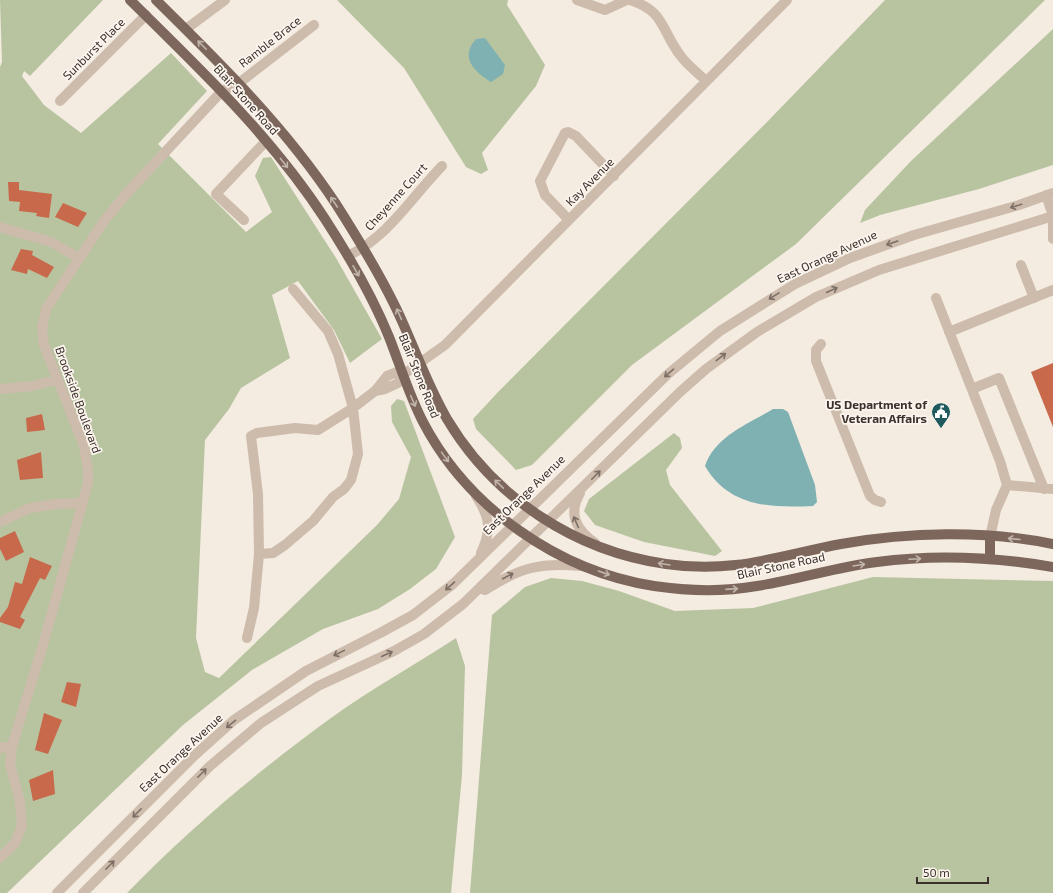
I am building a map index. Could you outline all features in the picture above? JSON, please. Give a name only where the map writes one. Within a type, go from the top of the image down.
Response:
[{"type":"main road","name":"Blair Stone Road","points":[[130,0],[222,91],[266,141],[313,202],[348,256],[382,321],[404,374],[412,399],[430,435],[450,464],[469,486],[512,525],[531,538],[584,566],[617,578],[650,586],[685,590],[717,590],[771,584],[821,571],[876,562],[942,558],[990,559],[1053,567]]},
{"type":"main road","name":"Blair Stone Road","points":[[156,0],[239,83],[299,153],[333,200],[364,248],[396,308],[439,403],[466,447],[491,477],[528,509],[548,522],[574,536],[603,548],[652,562],[685,567],[720,567],[754,564],[839,544],[935,534],[990,537],[1053,544]]},
{"type":"main road","points":[[990,537],[990,559]]},
{"type":"street","points":[[186,30],[224,0]]},
{"type":"street","points":[[577,0],[605,10],[629,0],[644,4],[660,19],[680,55],[706,82]]},
{"type":"street","name":"Kay Avenue","points":[[259,554],[258,494],[251,436],[295,428],[318,430],[375,391],[398,383],[404,374],[444,345],[614,176],[787,0]]},
{"type":"street","name":"Sunburst Place","points":[[60,101],[146,15]]},
{"type":"street","name":"Ramble Brace","points":[[222,91],[239,83],[314,25]]},
{"type":"street","name":"Brookside Boulevard","points":[[0,858],[15,843],[22,826],[20,802],[10,764],[12,746],[88,483],[86,455],[56,380],[44,344],[44,319],[51,300],[104,221],[126,193],[222,91]]},
{"type":"street","points":[[569,220],[545,195],[540,181],[565,133],[568,132],[576,136],[614,176]]},
{"type":"street","points":[[244,220],[216,194],[266,141]]},
{"type":"street","name":"Cheyenne Court","points":[[348,256],[364,248],[387,229],[442,166]]},
{"type":"street","points":[[1049,194],[1053,217],[1053,239]]},
{"type":"street","name":"East Orange Avenue","points":[[57,893],[195,755],[234,720],[306,671],[412,615],[453,584],[528,509],[668,374],[720,331],[778,294],[822,271],[886,244],[1049,194]]},
{"type":"street","points":[[463,604],[670,401],[729,351],[787,314],[835,288],[879,270],[1053,217]]},
{"type":"street","points":[[0,227],[51,242],[79,258]]},
{"type":"street","points":[[1021,265],[1034,298]]},
{"type":"street","points":[[247,638],[254,608],[259,554],[272,553],[285,545],[313,521],[333,496],[344,489],[351,480],[358,454],[352,408],[338,354],[328,331],[293,289]]},
{"type":"street","points":[[949,332],[1053,290]]},
{"type":"street","points":[[936,298],[1000,461],[1007,485],[996,510],[990,537]]},
{"type":"street","points":[[821,344],[816,350],[816,361],[870,496],[881,502]]},
{"type":"street","points":[[972,389],[999,378],[1049,489],[1007,485]]},
{"type":"street","points":[[0,389],[32,386],[56,380]]},
{"type":"street","points":[[469,486],[488,518],[488,531],[478,559]]},
{"type":"street","points":[[584,486],[574,508],[575,524],[589,539],[603,548]]},
{"type":"street","points":[[0,522],[30,508],[56,504],[83,503]]},
{"type":"street","points":[[83,893],[210,766],[257,726],[290,703],[318,686],[394,651],[424,634],[463,604],[510,574],[529,567],[555,564],[584,566]]},
{"type":"street","points":[[0,748],[12,746]]},
{"type":"green space","points":[[0,0],[103,0],[30,76],[24,71],[22,76],[44,105],[81,133],[171,53],[207,91],[158,144],[246,232],[272,212],[255,176],[263,158],[271,157],[336,258],[382,339],[350,363],[334,330],[298,281],[272,295],[290,358],[241,388],[229,409],[205,440],[196,638],[205,672],[219,678],[377,525],[399,499],[411,457],[392,422],[391,406],[397,399],[404,401],[455,537],[436,569],[410,589],[378,609],[323,629],[252,670],[183,725],[7,893],[0,893],[0,67],[2,62]]},
{"type":"green space","points":[[337,0],[508,0],[507,5],[545,65],[536,86],[482,153],[488,170],[481,174],[466,167],[404,68]]},
{"type":"green space","points":[[885,0],[1045,0],[796,244],[632,365],[532,465],[516,470],[476,429],[473,419],[499,391],[769,120]]},
{"type":"green space","points":[[1053,29],[1053,165],[979,189],[880,215],[860,223],[865,210],[911,161]]},
{"type":"green space","points":[[674,433],[680,438],[682,448],[666,470],[670,485],[722,551],[715,556],[644,542],[595,525],[584,511],[589,499]]},
{"type":"green space","points":[[873,577],[1053,581],[1053,893],[470,893],[492,615],[525,587],[551,578],[582,581],[619,591],[675,611],[753,608]]},
{"type":"green space","points":[[456,638],[465,666],[462,775],[451,893],[127,893],[175,846],[225,801],[304,738],[346,707]]},
{"type":"water","points":[[485,38],[505,65],[503,74],[491,82],[475,69],[469,58],[471,46],[476,39]]},
{"type":"water","points":[[773,409],[783,409],[788,412],[815,485],[817,502],[813,506],[797,507],[766,505],[738,497],[726,490],[715,480],[705,466],[716,447],[724,439],[733,432]]},
{"type":"building","points":[[8,182],[19,182],[19,190],[52,194],[49,218],[36,216],[37,213],[19,211],[20,202],[9,201]]},
{"type":"building","points":[[63,203],[87,213],[78,227],[55,217]]},
{"type":"building","points":[[21,249],[33,251],[32,255],[54,267],[47,278],[28,269],[27,274],[11,270]]},
{"type":"building","points":[[1053,363],[1053,427],[1031,372]]},
{"type":"building","points":[[42,414],[45,430],[27,432],[26,418]]},
{"type":"building","points":[[41,452],[43,478],[20,480],[17,460]]},
{"type":"building","points":[[15,531],[24,552],[6,561],[0,549],[0,538]]},
{"type":"building","points":[[30,557],[52,566],[45,580],[40,578],[20,617],[25,620],[20,629],[0,622],[0,618],[8,607],[15,582],[22,584]]},
{"type":"building","points":[[67,682],[81,684],[76,707],[61,702]]},
{"type":"building","points":[[44,713],[62,720],[48,754],[35,750]]},
{"type":"building","points":[[53,770],[55,794],[33,801],[29,780]]},
{"type":"place","name":"US Department of Veteran Affairs","points":[[941,429]]}]
